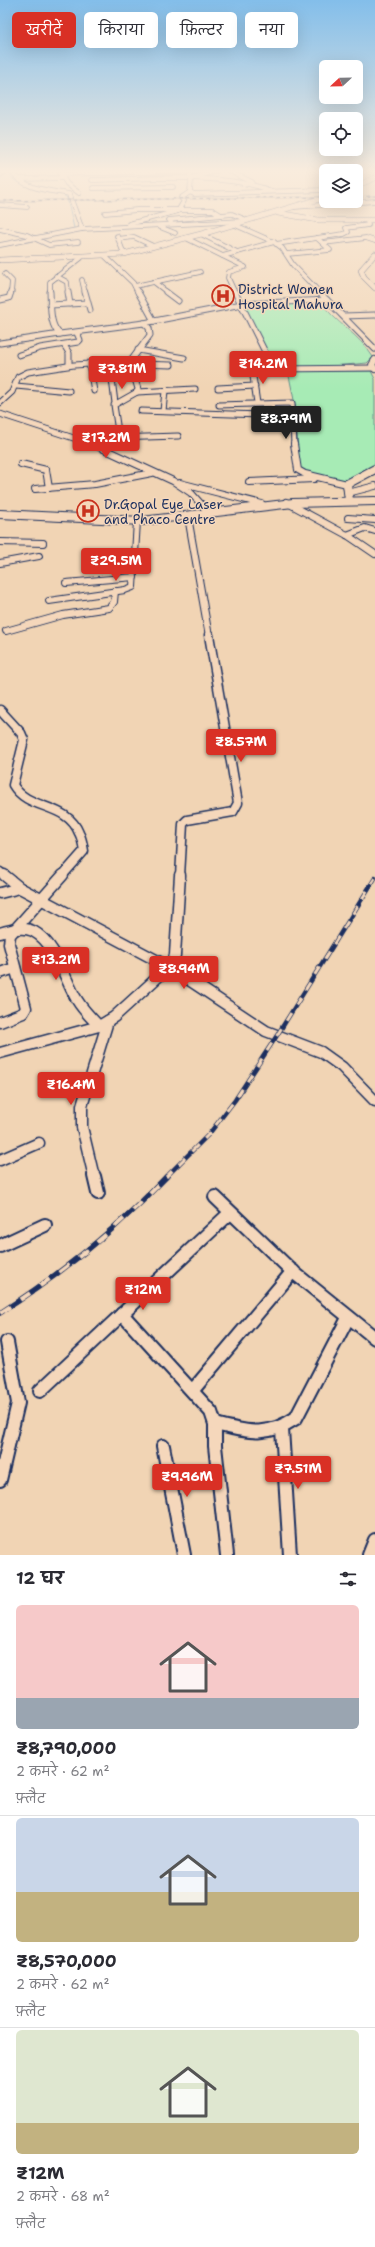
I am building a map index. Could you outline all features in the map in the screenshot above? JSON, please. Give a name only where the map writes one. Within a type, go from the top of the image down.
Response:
[{"type":"street","points":[[120,244],[124,254]]},
{"type":"street","points":[[148,244],[153,246]]},
{"type":"street","points":[[0,260],[105,256],[124,254],[163,244]]},
{"type":"street","points":[[197,244],[245,266],[232,271],[228,274],[228,278],[272,366],[276,369]]},
{"type":"street","points":[[220,244],[237,252]]},
{"type":"street","points":[[222,256],[273,244]]},
{"type":"street","points":[[276,244],[287,254],[293,265],[375,349]]},
{"type":"street","points":[[287,254],[330,250],[324,244]]},
{"type":"street","points":[[374,255],[361,270],[364,278],[375,288]]},
{"type":"street","points":[[105,256],[135,286],[154,321]]},
{"type":"street","points":[[60,334],[56,331],[50,305],[50,282],[81,258]]},
{"type":"street","points":[[135,286],[200,272]]},
{"type":"street","points":[[0,300],[9,298],[11,294],[12,281],[5,274]]},
{"type":"street","points":[[56,276],[67,282],[70,304]]},
{"type":"street","points":[[82,280],[90,310]]},
{"type":"street","points":[[154,282],[178,301]]},
{"type":"street","points":[[0,343],[144,323],[242,304],[327,300]]},
{"type":"street","points":[[50,305],[87,303]]},
{"type":"street","points":[[343,316],[375,315]]},
{"type":"street","points":[[130,362],[150,335],[149,328],[144,323]]},
{"type":"street","points":[[19,355],[40,348],[80,342],[77,332]]},
{"type":"street","points":[[64,345],[68,353],[69,364]]},
{"type":"street","points":[[138,350],[184,358]]},
{"type":"street","points":[[234,363],[252,370],[374,368],[372,365],[375,360]]},
{"type":"street","points":[[130,362],[138,389],[137,392]]},
{"type":"street","points":[[0,403],[8,398],[16,386],[18,378],[23,374],[69,364],[130,362],[171,365]]},
{"type":"street","points":[[89,363],[94,391]]},
{"type":"street","points":[[252,370],[257,403]]},
{"type":"street","points":[[112,379],[115,403],[114,412],[119,438]]},
{"type":"street","points":[[16,386],[69,391]]},
{"type":"street","points":[[218,388],[254,386]]},
{"type":"street","points":[[115,403],[137,392],[195,389]]},
{"type":"street","points":[[163,412],[166,391]]},
{"type":"street","points":[[218,404],[292,403],[294,416],[295,466],[298,470],[305,474],[347,484],[375,469]]},
{"type":"street","points":[[141,411],[294,416]]},
{"type":"street","points":[[0,414],[80,439],[117,455],[173,482],[191,493],[209,513]]},
{"type":"street","points":[[80,439],[178,436]]},
{"type":"street","points":[[22,464],[46,470],[49,488]]},
{"type":"street","points":[[35,489],[95,484],[152,473]]},
{"type":"street","points":[[249,482],[323,478]]},
{"type":"street","points":[[173,482],[262,504]]},
{"type":"street","points":[[347,484],[349,496]]},
{"type":"street","points":[[0,514],[137,521],[188,517],[262,504],[349,496],[375,486]]},
{"type":"street","points":[[349,496],[375,501]]},
{"type":"street","points":[[286,502],[347,535],[375,554]]},
{"type":"street","points":[[0,1053],[103,1024],[170,968],[175,955],[183,824],[187,820],[234,812],[237,808],[238,803],[188,517]]},
{"type":"street","points":[[348,518],[375,520]]},
{"type":"street","points":[[49,601],[133,587],[137,521]]},
{"type":"street","points":[[347,535],[365,528],[375,531]]},
{"type":"street","points":[[0,542],[43,543]]},
{"type":"street","points":[[0,563],[39,556]]},
{"type":"street","points":[[66,583],[134,577]]},
{"type":"street","points":[[6,632],[63,615],[109,608],[114,602],[115,591]]},
{"type":"street","points":[[0,710],[21,733],[24,740],[13,785],[14,791],[25,799],[59,810],[68,816],[74,822],[83,844],[84,851],[10,935],[9,944],[26,1008],[23,1013],[0,1022]]},
{"type":"street","points":[[0,872],[20,888],[170,968],[266,1031],[321,1052],[342,1066],[375,1101]]},
{"type":"street","points":[[0,893],[20,888]]},
{"type":"street","points":[[0,933],[16,928],[28,929],[39,936],[58,963],[77,1000],[103,1024]]},
{"type":"street","points":[[0,973],[15,968]]},
{"type":"street","points":[[98,1193],[82,1127],[82,1106],[103,1024]]},
{"type":"street","points":[[0,1160],[39,1143]]},
{"type":"street","points":[[215,1197],[230,1213],[294,1271],[348,1318],[375,1338]]},
{"type":"street","points":[[40,1391],[230,1213]]},
{"type":"street","points":[[1,1243],[45,1225]]},
{"type":"street","points":[[193,1390],[294,1271]]},
{"type":"street","points":[[122,1314],[193,1390],[211,1412],[216,1424],[215,1446],[227,1555]]},
{"type":"street","points":[[216,1424],[260,1434],[282,1429],[296,1418],[348,1318]]},
{"type":"street","points":[[0,1480],[18,1403],[7,1342]]},
{"type":"street","points":[[282,1429],[290,1555]]},
{"type":"street","points":[[163,1446],[184,1555]]},
{"type":"street","points":[[369,1555],[375,1540]]},
{"type":"green space","points":[[320,301],[333,316],[361,342],[373,357],[367,363],[323,367],[275,366],[244,306]]},
{"type":"green space","points":[[288,371],[371,371],[375,379],[375,465],[346,481],[306,472],[299,467],[297,434],[299,424]]},
{"type":"railway","points":[[167,1176],[209,1134],[235,1100],[375,878]]},
{"type":"railway","points":[[0,1313],[45,1283],[88,1250],[148,1196],[167,1176]]},
{"type":"place","name":"District Women Hospital Mahura","points":[[223,296]]},
{"type":"place","name":"Dr.Gopal Eye Laser and Phaco Centre","points":[[88,511]]}]
